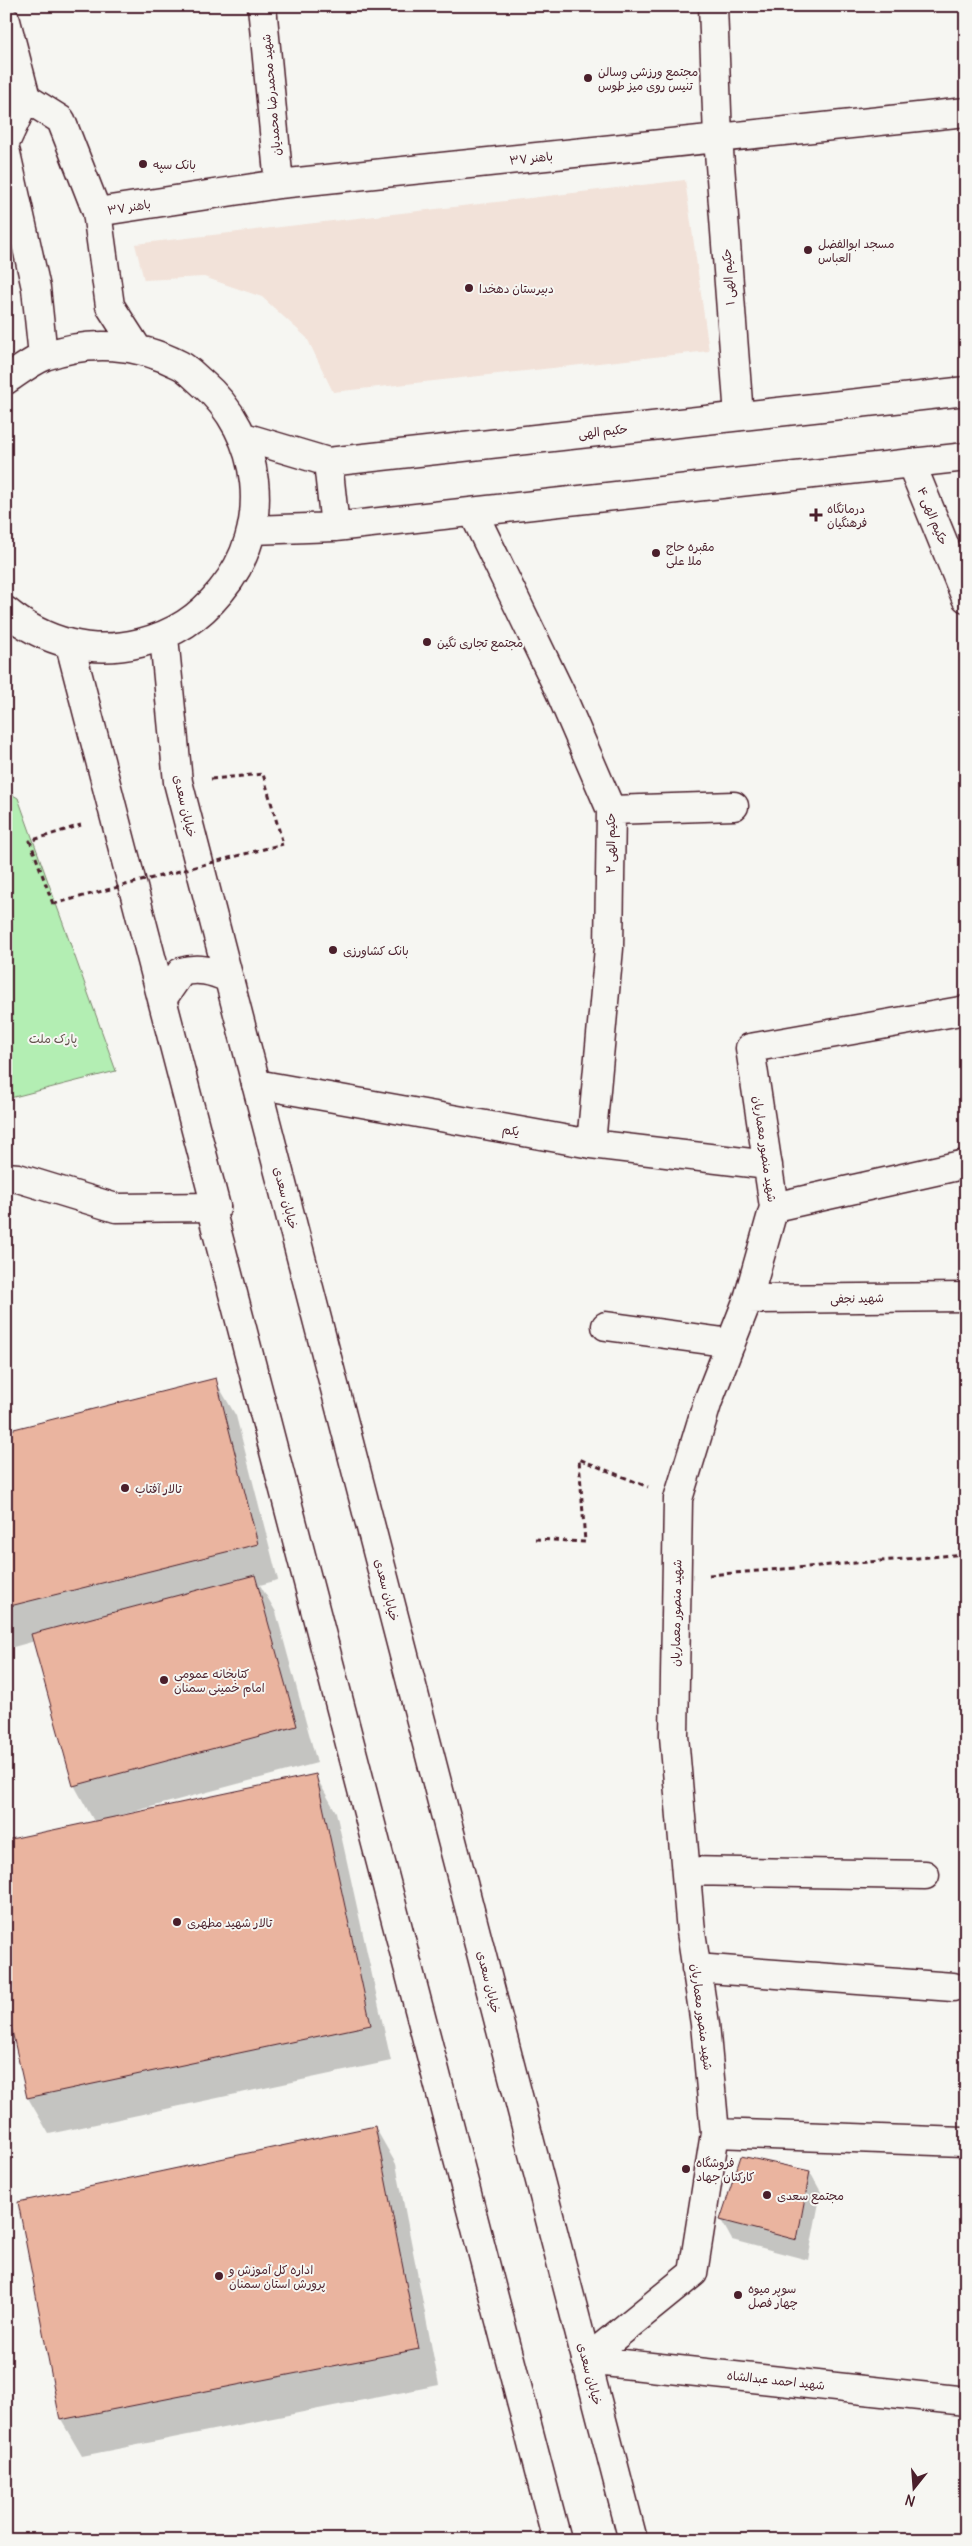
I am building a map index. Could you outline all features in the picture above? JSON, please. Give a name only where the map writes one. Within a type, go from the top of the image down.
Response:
[{"type":"main road","name":"شهید محمدرضا محمدیان","points":[[262,6],[279,184]]},
{"type":"main road","name":"حکیم الهی ۱","points":[[713,6],[718,138],[739,416]]},
{"type":"main road","points":[[6,21],[26,98],[6,141]]},
{"type":"main road","points":[[26,98],[61,120],[97,212],[110,306],[137,348]]},
{"type":"main road","name":"باهنر ۳۷","points":[[97,212],[279,184],[966,112]]},
{"type":"main road","points":[[6,152],[13,216],[36,288],[43,356]]},
{"type":"main road","points":[[6,380],[43,356],[90,345],[137,348],[182,366],[219,397],[244,437],[256,483],[252,530],[235,575],[205,611],[164,636],[118,648],[70,645],[26,627],[6,611]]},
{"type":"main road","name":"حکیم الهی","points":[[244,437],[328,462],[966,391]]},
{"type":"main road","points":[[252,530],[335,527],[966,457]]},
{"type":"main road","points":[[328,462],[335,527]]},
{"type":"main road","name":"حکیم الهی ۴","points":[[911,463],[966,598]]},
{"type":"main road","name":"حکیم الهی ۲","points":[[473,512],[560,692],[611,810],[609,948],[591,1144]]},
{"type":"main road","name":"خیابان سعدی","points":[[164,636],[178,782],[633,2540]]},
{"type":"main road","points":[[70,645],[216,1207]]},
{"type":"main road","points":[[611,810],[734,806]]},
{"type":"main road","points":[[162,998],[167,988],[181,972],[193,968],[228,978]]},
{"type":"main road","name":"شهید منصور معماریان","points":[[586,2360],[693,2273],[715,2133],[705,2024],[691,1932],[674,1736],[678,1499],[708,1401],[748,1299],[774,1207],[750,1048],[966,1010]]},
{"type":"main road","name":"یکم","points":[[256,1084],[591,1144],[768,1165]]},
{"type":"main road","points":[[774,1207],[966,1164]]},
{"type":"main road","points":[[6,1177],[18,1178],[116,1208],[216,1207]]},
{"type":"main road","points":[[216,1207],[211,1209],[558,2540]]},
{"type":"main road","name":"شهید نجفی","points":[[748,1299],[966,1297]]},
{"type":"main road","points":[[606,1326],[731,1343]]},
{"type":"main road","points":[[686,1871],[925,1875]]},
{"type":"main road","points":[[696,1968],[953,1987]]},
{"type":"main road","points":[[715,2133],[963,2142]]},
{"type":"main road","name":"شهید احمد عبدالشاه","points":[[586,2360],[966,2401]]},
{"type":"path","points":[[115,814],[30,841],[53,904],[283,844],[262,774],[178,782]]},
{"type":"path","points":[[535,1539],[585,1542],[579,1459],[678,1499]]},
{"type":"path","points":[[676,1577],[966,1554]]},
{"type":"shaded area","name":"دبیرستان دهخدا","points":[[685,180],[709,351],[333,392],[307,338],[262,297],[204,277],[144,280],[135,244]]},
{"type":"green space","name":"پارک ملت","points":[[6,791],[18,798],[116,1071],[6,1099]]},
{"type":"building","name":"تالار آفتاب","points":[[216,1378],[258,1544],[6,1607],[6,1431]]},
{"type":"building","name":"کتابخانه عمومی امام خمینی سمنان","points":[[255,1575],[297,1726],[73,1786],[31,1634]]},
{"type":"building","name":"تالار شهید مطهری","points":[[316,1774],[371,2025],[27,2098],[6,2004],[6,1840]]},
{"type":"building","name":"اداره کل آموزش و پرورش استان سمنان","points":[[375,2126],[419,2349],[60,2420],[18,2202]]},
{"type":"building","name":"مجتمع سعدی","points":[[741,2156],[810,2171],[797,2240],[720,2220]]},
{"type":"place","name":"مجتمع ورزشی وسالن تنیس روی میز طوس","points":[[588,78]]},
{"type":"place","name":"بانک سپه","points":[[143,164]]},
{"type":"place","name":"مسجد ابوالفضل العباس","points":[[808,250]]},
{"type":"place","name":"دبیرستان دهخدا","points":[[469,288]]},
{"type":"place","name":"درمانگاه فرهنگیان","points":[[816,515]]},
{"type":"place","name":"مقبره حاج ملا علی","points":[[656,553]]},
{"type":"place","name":"مجتمع تجاری نگین","points":[[427,642]]},
{"type":"place","name":"بانک کشاورزی","points":[[333,950]]},
{"type":"place","name":"تالار آفتاب","points":[[125,1488]]},
{"type":"place","name":"کتابخانه عمومی امام خمینی سمنان","points":[[164,1680]]},
{"type":"place","name":"تالار شهید مطهری","points":[[177,1922]]},
{"type":"place","name":"فروشگاه کارکنان جهاد","points":[[686,2169]]},
{"type":"place","name":"مجتمع سعدی","points":[[767,2195]]},
{"type":"place","name":"اداره کل آموزش و پرورش استان سمنان","points":[[219,2276]]},
{"type":"place","name":"سوپر میوه چهار فصل","points":[[738,2295]]}]
